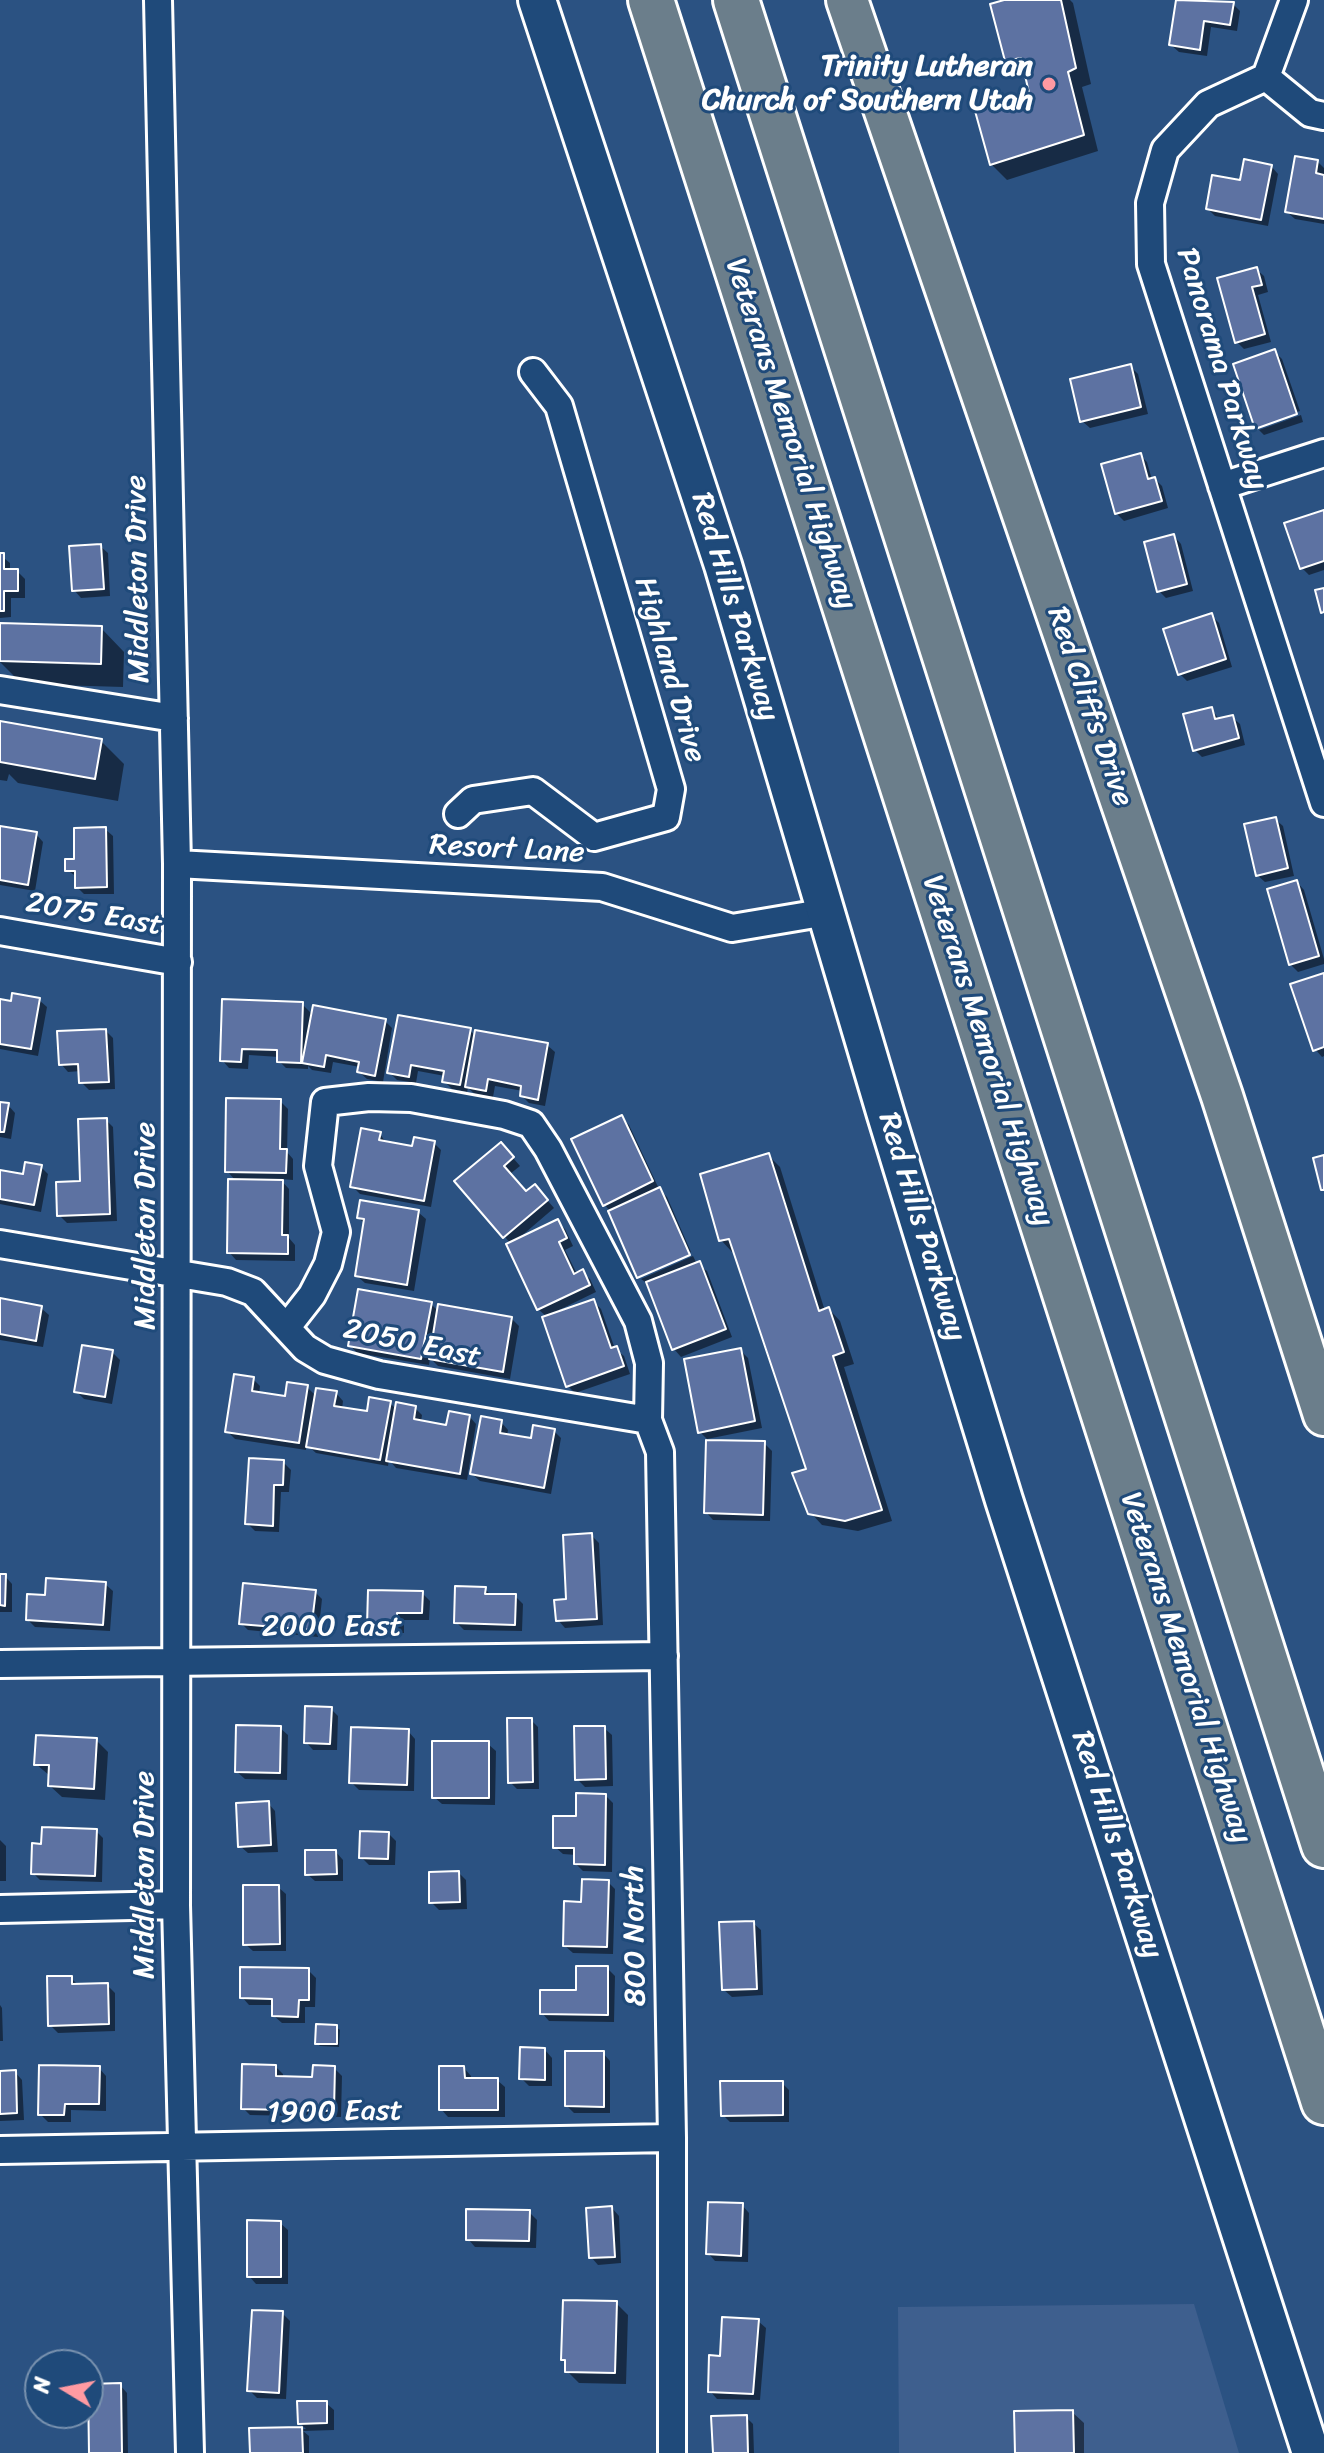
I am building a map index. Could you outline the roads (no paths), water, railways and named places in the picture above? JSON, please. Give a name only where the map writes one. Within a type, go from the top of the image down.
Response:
[{"type":"highway","name":"Veterans Memorial Highway","points":[[651,0],[1324,2102]]},
{"type":"highway","points":[[736,0],[1324,1845]]},
{"type":"main road","name":"Red Hills Parkway","points":[[537,0],[723,565],[1004,1500],[1311,2453]]},
{"type":"main road","name":"Red Cliffs Drive","points":[[847,0],[1222,1096],[1324,1415]]},
{"type":"street","name":"Middleton Drive","points":[[158,0],[177,864],[176,1905],[190,2453]]},
{"type":"street","points":[[1294,0],[1266,77],[1310,113],[1324,116]]},
{"type":"street","name":"Panorama Parkway","points":[[1266,77],[1208,104],[1165,150],[1150,203],[1151,264],[1324,803]]},
{"type":"street","name":"Highland Drive","points":[[458,814],[473,800],[533,791],[594,837],[666,817],[671,789],[559,406],[533,372]]},
{"type":"street","points":[[1222,486],[1324,453]]},
{"type":"street","points":[[0,690],[174,718]]},
{"type":"street","name":"Resort Lane","points":[[177,864],[602,887],[732,928],[827,912]]},
{"type":"street","name":"2075 East","points":[[0,931],[178,962]]},
{"type":"street","name":"800 North","points":[[287,1327],[312,1295],[328,1264],[336,1232],[318,1166],[325,1102],[369,1097],[411,1098],[504,1115],[531,1124],[548,1149],[638,1321],[649,1363],[648,1420],[660,1452],[672,2138],[672,2453]]},
{"type":"street","name":"2050 East","points":[[0,1244],[227,1282],[253,1292],[305,1348],[325,1360],[379,1375],[648,1420]]},
{"type":"street","name":"2000 East","points":[[0,1664],[664,1656]]},
{"type":"street","points":[[0,1909],[176,1905]]},
{"type":"street","name":"1900 East","points":[[0,2150],[672,2138]]},
{"type":"place","name":"Trinity Lutheran Church of Southern Utah","points":[[1049,84]]}]
